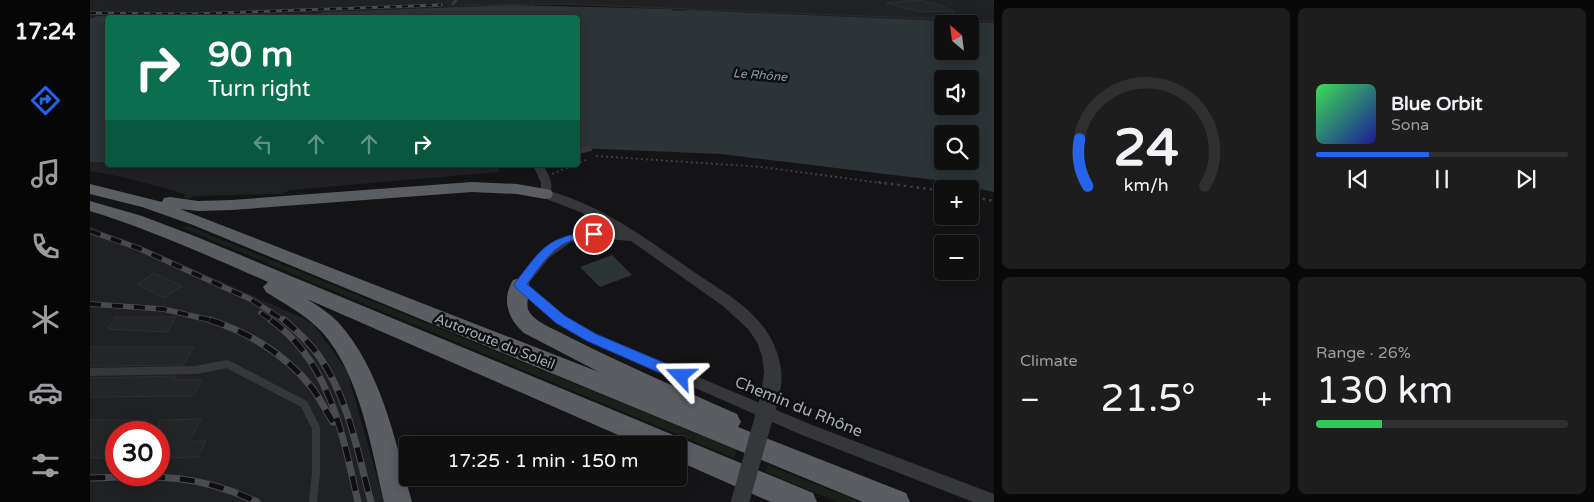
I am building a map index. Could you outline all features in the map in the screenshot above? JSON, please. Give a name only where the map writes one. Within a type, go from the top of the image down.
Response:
[{"type":"highway","points":[[90,188],[198,206],[472,187],[517,189],[544,185]]},
{"type":"highway","name":"Autoroute du Soleil","points":[[90,188],[148,203],[199,221],[896,502]]},
{"type":"highway","name":"Autoroute du Soleil","points":[[90,206],[136,220],[223,255],[648,436]]},
{"type":"highway","points":[[223,255],[304,306],[329,326],[340,339],[356,365],[363,383],[398,502]]},
{"type":"highway","points":[[520,285],[516,309],[522,319],[532,326],[627,375],[905,502]]},
{"type":"highway","points":[[687,453],[803,502]]},
{"type":"street","points":[[539,167],[544,185],[564,199],[597,214],[636,238],[733,306],[761,335],[771,360],[773,372],[770,396],[740,502]]},
{"type":"street","points":[[520,285],[540,258],[549,249],[564,240],[594,234],[636,238]]},
{"type":"street","name":"Chemin du Rhône","points":[[520,285],[560,319],[592,338],[807,430],[993,502]]},
{"type":"lane","points":[[453,4],[456,0]]},
{"type":"lane","points":[[90,372],[196,370],[227,364],[304,404],[316,428],[316,473],[313,502]]},
{"type":"path","points":[[453,4],[564,4],[994,21]]},
{"type":"path","points":[[585,153],[762,167],[934,191]]},
{"type":"path","points":[[544,185],[575,167]]},
{"type":"path","points":[[979,198],[994,201]]},
{"type":"shaded area","points":[[90,0],[994,0],[994,23],[979,22],[979,15],[934,15],[934,20],[689,10],[674,11],[670,9],[568,5],[512,5],[323,12],[314,15],[98,16],[90,19]]},
{"type":"shaded area","points":[[90,162],[105,162],[105,167],[499,167],[499,172],[290,190],[281,194],[194,196],[188,199],[183,197],[186,195],[168,189],[123,177],[90,171]]},
{"type":"shaded area","points":[[188,226],[737,450],[734,458],[687,438],[687,436],[681,436],[183,228]]},
{"type":"shaded area","points":[[90,227],[140,245],[305,319],[314,325],[347,371],[384,502],[90,502]]},
{"type":"shaded area","points":[[768,465],[860,502],[837,502],[766,472]]},
{"type":"water","name":"Le Rhône","points":[[512,5],[671,9],[674,11],[689,10],[934,20],[934,60],[979,60],[979,22],[994,23],[994,192],[979,189],[979,180],[935,180],[721,154],[580,148],[580,15],[314,15],[323,12]]},
{"type":"water","points":[[105,16],[105,162],[90,162],[90,19]]},
{"type":"water","points":[[612,255],[632,275],[600,287],[580,267]]},
{"type":"building","points":[[919,0],[954,11],[920,12],[886,3]]},
{"type":"building","points":[[154,273],[182,286],[164,298],[137,284]]},
{"type":"building","points":[[116,317],[176,317],[167,332],[107,329]]},
{"type":"building","points":[[90,347],[194,347],[183,365],[90,366]]},
{"type":"building","points":[[177,376],[174,380],[202,380],[193,396],[90,397],[90,378]]},
{"type":"building","points":[[201,419],[190,441],[206,441],[198,457],[170,458],[170,421],[159,420]]},
{"type":"building","points":[[90,420],[148,420],[105,421],[105,458],[90,458]]},
{"type":"railway","points":[[90,13],[194,14],[441,5]]},
{"type":"railway","points":[[90,231],[138,248],[250,299],[285,321]]},
{"type":"railway","points":[[90,304],[163,309],[211,320]]},
{"type":"railway","points":[[261,313],[273,321]]},
{"type":"railway","points":[[211,320],[239,331],[279,356],[313,389],[333,422]]},
{"type":"railway","points":[[271,320],[291,337],[307,357],[331,402],[358,502]]},
{"type":"railway","points":[[284,320],[313,348],[331,375],[352,428],[371,502]]},
{"type":"railway","points":[[90,478],[175,478],[214,486],[257,502]]},
{"type":"route","points":[[594,234],[581,235],[558,242],[540,258],[520,285],[560,319],[592,338],[681,376]]}]
